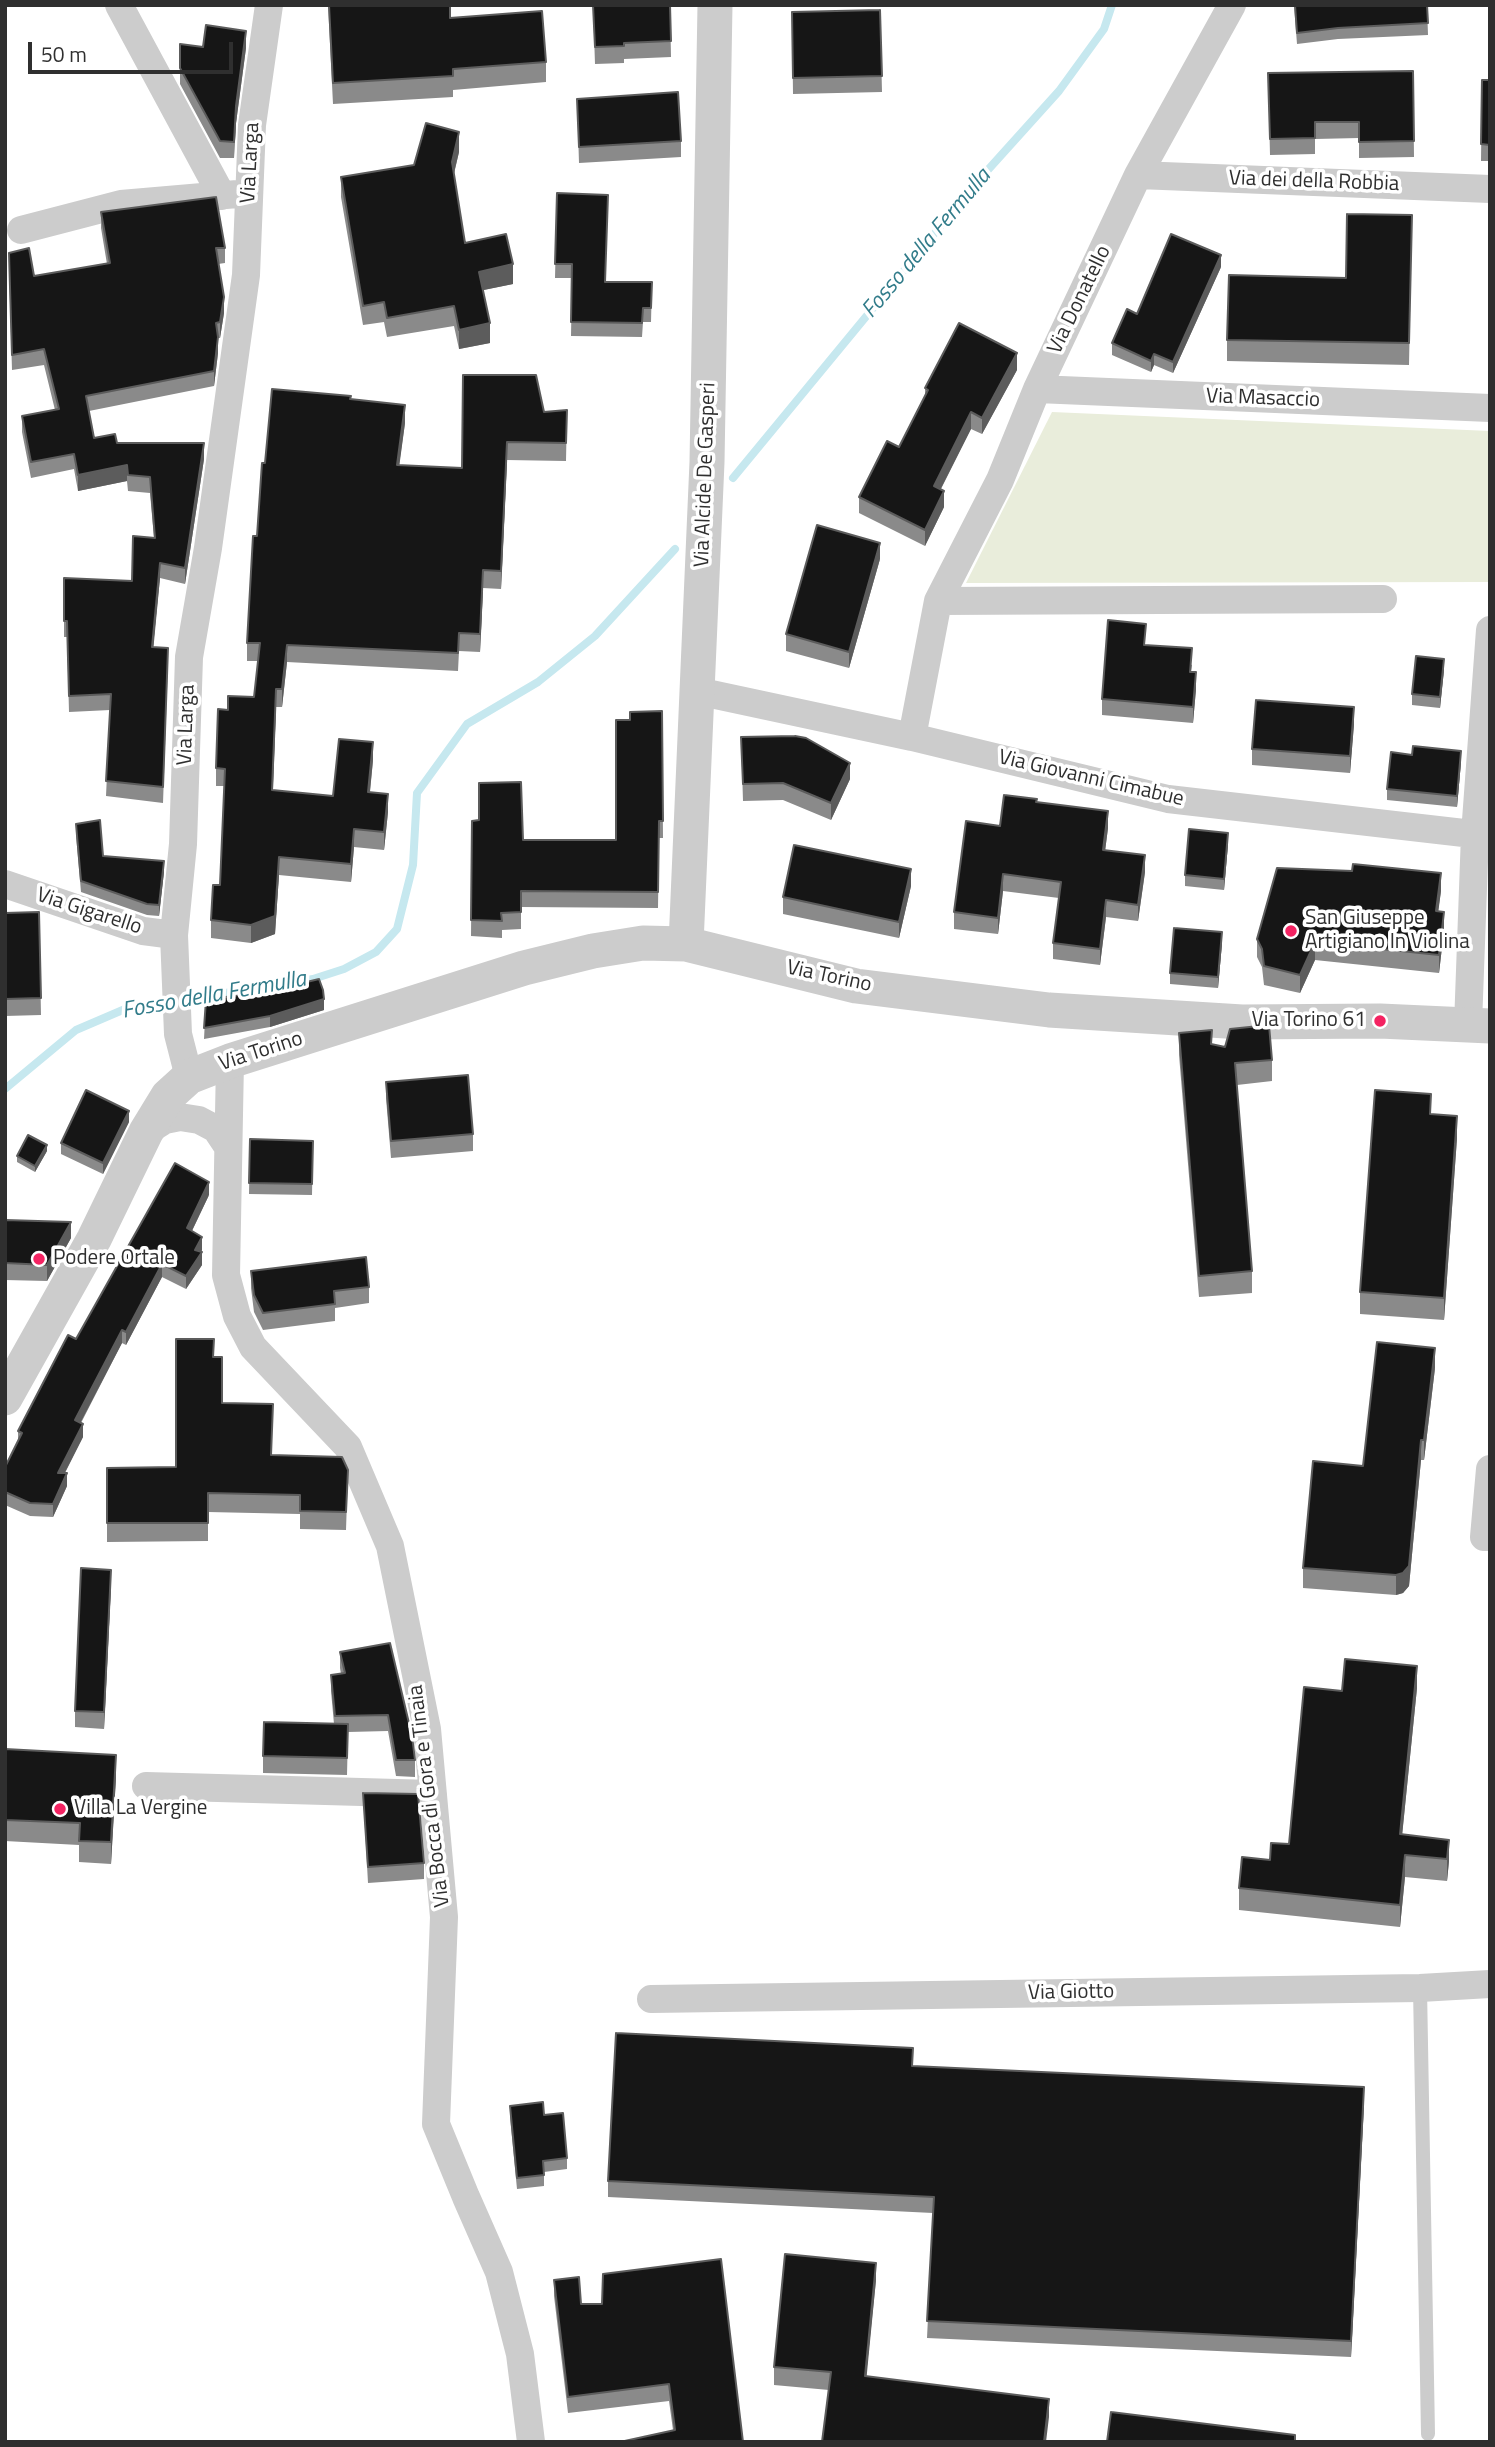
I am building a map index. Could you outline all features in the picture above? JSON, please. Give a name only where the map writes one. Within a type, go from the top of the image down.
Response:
[{"type":"street","points":[[21,230],[121,204],[236,194],[120,5]]},
{"type":"street","name":"Via Larga","points":[[189,1077],[181,1051],[178,1026],[173,935],[183,844],[189,657],[230,398],[246,275],[236,194],[253,125],[269,5]]},
{"type":"street","name":"Via Alcide De Gasperi","points":[[686,944],[708,462],[715,5]]},
{"type":"street","name":"Via Donatello","points":[[912,737],[938,601],[1000,480],[1037,389],[1138,175],[1232,5]]},
{"type":"street","name":"Via dei della Robbia","points":[[1138,175],[1490,189]]},
{"type":"street","name":"Via Masaccio","points":[[1037,389],[1490,408]]},
{"type":"street","points":[[938,601],[1383,600]]},
{"type":"street","points":[[1479,1025],[1482,835],[1490,630]]},
{"type":"street","name":"Via Giovanni Cimabue","points":[[698,691],[912,737],[1167,799],[1482,835]]},
{"type":"street","name":"Via Gigarello","points":[[5,884],[143,931],[173,935]]},
{"type":"street","name":"Via Torino","points":[[189,1077],[230,1061],[524,968],[593,951],[643,943],[686,944],[856,986],[1049,1010],[1242,1023],[1380,1021],[1479,1025]]},
{"type":"street","name":"Via Bocca di Gora e Tinaia","points":[[230,1061],[226,1275],[237,1316],[253,1347],[348,1447],[390,1546],[426,1729],[444,1917],[436,2124],[499,2272],[520,2354],[531,2442]]},
{"type":"street","points":[[5,1398],[94,1239],[146,1132],[168,1096],[189,1077]]},
{"type":"street","points":[[146,1132],[165,1120],[180,1117],[200,1120],[216,1129],[229,1147]]},
{"type":"street","points":[[1490,1469],[1484,1536],[1490,1537]]},
{"type":"street","points":[[146,1786],[433,1794]]},
{"type":"street","name":"Via Giotto","points":[[651,1999],[1420,1988],[1490,1984]]},
{"type":"lane","points":[[1420,1988],[1428,2434]]},
{"type":"green space","points":[[1052,412],[1490,431],[1490,582],[966,583]]},
{"type":"building","points":[[329,5],[450,5],[450,18],[542,11],[546,62],[453,69],[453,76],[333,83]]},
{"type":"building","points":[[593,5],[670,5],[671,41],[595,47]]},
{"type":"building","points":[[1295,5],[1427,5],[1428,23],[1297,33]]},
{"type":"building","points":[[880,10],[882,76],[793,78],[792,12]]},
{"type":"building","points":[[206,25],[246,31],[234,142],[220,141],[180,68],[180,44],[203,47]]},
{"type":"building","points":[[1413,71],[1414,141],[1359,142],[1359,122],[1315,122],[1315,138],[1270,139],[1268,73]]},
{"type":"building","points":[[1482,80],[1490,80],[1490,145],[1481,144]]},
{"type":"building","points":[[678,92],[681,141],[579,147],[577,99]]},
{"type":"building","points":[[426,123],[459,132],[452,162],[465,243],[506,234],[513,264],[479,272],[490,323],[459,330],[454,306],[387,318],[384,302],[363,306],[341,177],[414,165]]},
{"type":"building","points":[[557,193],[608,195],[605,282],[652,282],[651,308],[643,308],[642,323],[571,322],[572,264],[555,264]]},
{"type":"building","points":[[216,197],[225,248],[216,248],[224,297],[220,322],[216,323],[218,337],[214,371],[86,396],[94,438],[115,434],[117,443],[204,443],[185,568],[160,563],[152,647],[168,648],[163,787],[106,781],[111,694],[69,696],[64,578],[132,581],[133,536],[155,538],[150,477],[128,475],[127,465],[78,475],[74,454],[31,462],[22,416],[59,409],[44,349],[12,355],[9,253],[29,248],[34,276],[110,263],[101,212]]},
{"type":"building","points":[[1347,214],[1412,215],[1409,343],[1227,340],[1229,275],[1346,278]]},
{"type":"building","points":[[1171,234],[1221,255],[1173,362],[1154,354],[1151,361],[1112,343],[1127,309],[1137,314]]},
{"type":"building","points":[[959,323],[1017,353],[982,418],[971,412],[934,486],[944,491],[925,530],[859,497],[887,441],[899,447],[928,390],[925,388]]},
{"type":"building","points":[[463,375],[536,375],[544,412],[567,410],[566,443],[507,442],[501,571],[483,570],[480,634],[459,633],[458,653],[287,645],[282,689],[276,689],[272,790],[333,796],[339,739],[373,742],[368,792],[388,794],[384,832],[354,829],[351,864],[279,857],[275,916],[251,925],[211,920],[213,885],[220,885],[225,769],[216,768],[218,709],[228,710],[228,696],[254,697],[260,643],[247,643],[253,536],[257,536],[262,463],[265,463],[272,389],[351,396],[350,399],[405,405],[397,465],[462,468]]},
{"type":"building","points":[[817,525],[880,543],[849,652],[786,634]]},
{"type":"building","points":[[1108,620],[1146,624],[1144,645],[1192,648],[1190,672],[1196,672],[1193,707],[1102,699]]},
{"type":"building","points":[[1416,656],[1444,659],[1440,697],[1412,694]]},
{"type":"building","points":[[1256,700],[1354,707],[1350,756],[1252,749]]},
{"type":"building","points":[[662,711],[663,821],[659,821],[658,892],[521,891],[521,912],[501,913],[502,921],[471,920],[472,821],[479,820],[479,783],[521,782],[523,840],[616,840],[616,720],[630,720],[630,712]]},
{"type":"building","points":[[741,737],[806,738],[850,763],[831,803],[783,783],[743,784]]},
{"type":"building","points":[[1413,746],[1461,751],[1457,796],[1387,789],[1391,752],[1412,755]]},
{"type":"building","points":[[1004,795],[1108,811],[1103,850],[1145,855],[1138,905],[1106,900],[1100,949],[1053,943],[1061,882],[1003,874],[998,918],[954,912],[966,821],[1000,826]]},
{"type":"building","points":[[100,820],[103,856],[164,861],[159,905],[147,904],[81,881],[76,824]]},
{"type":"building","points":[[1189,829],[1228,833],[1224,879],[1185,875]]},
{"type":"building","points":[[794,845],[911,869],[899,922],[783,897]]},
{"type":"building","points":[[1353,864],[1441,873],[1436,911],[1444,912],[1439,955],[1315,942],[1300,975],[1264,966],[1262,949],[1257,939],[1277,868],[1352,871]]},
{"type":"building","points":[[39,912],[41,998],[5,999],[5,913]]},
{"type":"building","points":[[1174,928],[1222,932],[1218,977],[1170,973]]},
{"type":"building","points":[[319,979],[324,999],[270,1016],[204,1028],[206,1000],[278,989]]},
{"type":"building","points":[[1269,1025],[1272,1060],[1235,1063],[1252,1271],[1199,1276],[1179,1033],[1212,1030],[1211,1044],[1225,1047],[1230,1029]]},
{"type":"building","points":[[468,1075],[473,1134],[391,1141],[386,1082]]},
{"type":"building","points":[[86,1090],[129,1111],[103,1163],[61,1143]]},
{"type":"building","points":[[1375,1090],[1431,1094],[1430,1114],[1457,1116],[1444,1298],[1360,1292]]},
{"type":"building","points":[[28,1135],[47,1145],[35,1166],[17,1156]]},
{"type":"building","points":[[250,1139],[313,1141],[312,1184],[249,1183]]},
{"type":"building","points":[[175,1163],[209,1182],[187,1228],[202,1237],[195,1250],[202,1252],[186,1276],[162,1264],[126,1332],[122,1330],[75,1420],[83,1424],[58,1473],[67,1473],[53,1504],[30,1503],[5,1492],[5,1467],[22,1433],[18,1431],[68,1335],[76,1339]]},
{"type":"building","points":[[5,1220],[71,1222],[47,1265],[5,1263]]},
{"type":"building","points":[[366,1257],[369,1287],[334,1291],[335,1304],[263,1313],[254,1295],[251,1271]]},
{"type":"building","points":[[176,1339],[214,1339],[213,1357],[222,1357],[222,1403],[273,1404],[271,1455],[342,1457],[348,1470],[346,1512],[300,1511],[300,1495],[208,1493],[208,1523],[107,1523],[107,1468],[176,1467]]},
{"type":"building","points":[[1377,1342],[1435,1348],[1424,1440],[1421,1440],[1409,1566],[1403,1573],[1396,1575],[1303,1568],[1313,1461],[1363,1466]]},
{"type":"building","points":[[81,1568],[111,1570],[104,1712],[75,1711]]},
{"type":"building","points":[[390,1643],[415,1760],[396,1760],[388,1715],[335,1716],[331,1675],[345,1673],[340,1652]]},
{"type":"building","points":[[1345,1659],[1417,1666],[1400,1834],[1449,1840],[1447,1859],[1405,1855],[1400,1905],[1239,1888],[1242,1857],[1270,1860],[1271,1843],[1289,1844],[1304,1687],[1342,1691]]},
{"type":"building","points":[[264,1722],[348,1724],[347,1758],[263,1756]]},
{"type":"building","name":"Villa La Vergine","points":[[5,1749],[116,1755],[111,1842],[79,1841],[80,1823],[5,1820]]},
{"type":"building","points":[[363,1793],[418,1794],[424,1863],[368,1867]]},
{"type":"building","points":[[616,2033],[913,2048],[912,2066],[1364,2087],[1351,2341],[927,2321],[934,2197],[608,2181]]},
{"type":"building","points":[[543,2102],[544,2115],[563,2113],[567,2158],[543,2161],[544,2175],[517,2178],[510,2106]]},
{"type":"building","points":[[785,2254],[876,2263],[865,2376],[1049,2399],[1044,2442],[822,2442],[831,2372],[774,2367]]},
{"type":"building","points":[[721,2259],[743,2442],[620,2442],[675,2430],[669,2384],[568,2397],[554,2280],[579,2277],[581,2304],[602,2304],[603,2274]]},
{"type":"building","points":[[1111,2412],[1295,2435],[1295,2442],[1107,2442]]},
{"type":"waterway","name":"Fosso della Fermulla","points":[[733,478],[977,182],[1059,91],[1104,29],[1112,5]]},
{"type":"waterway","name":"Fosso della Fermulla","points":[[5,1089],[76,1030],[125,1009],[313,979],[344,969],[376,952],[397,929],[413,865],[417,793],[467,724],[538,682],[595,636],[675,549]]},
{"type":"place","name":"San Giuseppe Artigiano In Violina","points":[[1291,931]]},
{"type":"place","name":"Via Torino 61","points":[[1380,1021]]},
{"type":"place","name":"Podere Ortale","points":[[39,1259]]},
{"type":"place","name":"Villa La Vergine","points":[[60,1809]]}]
